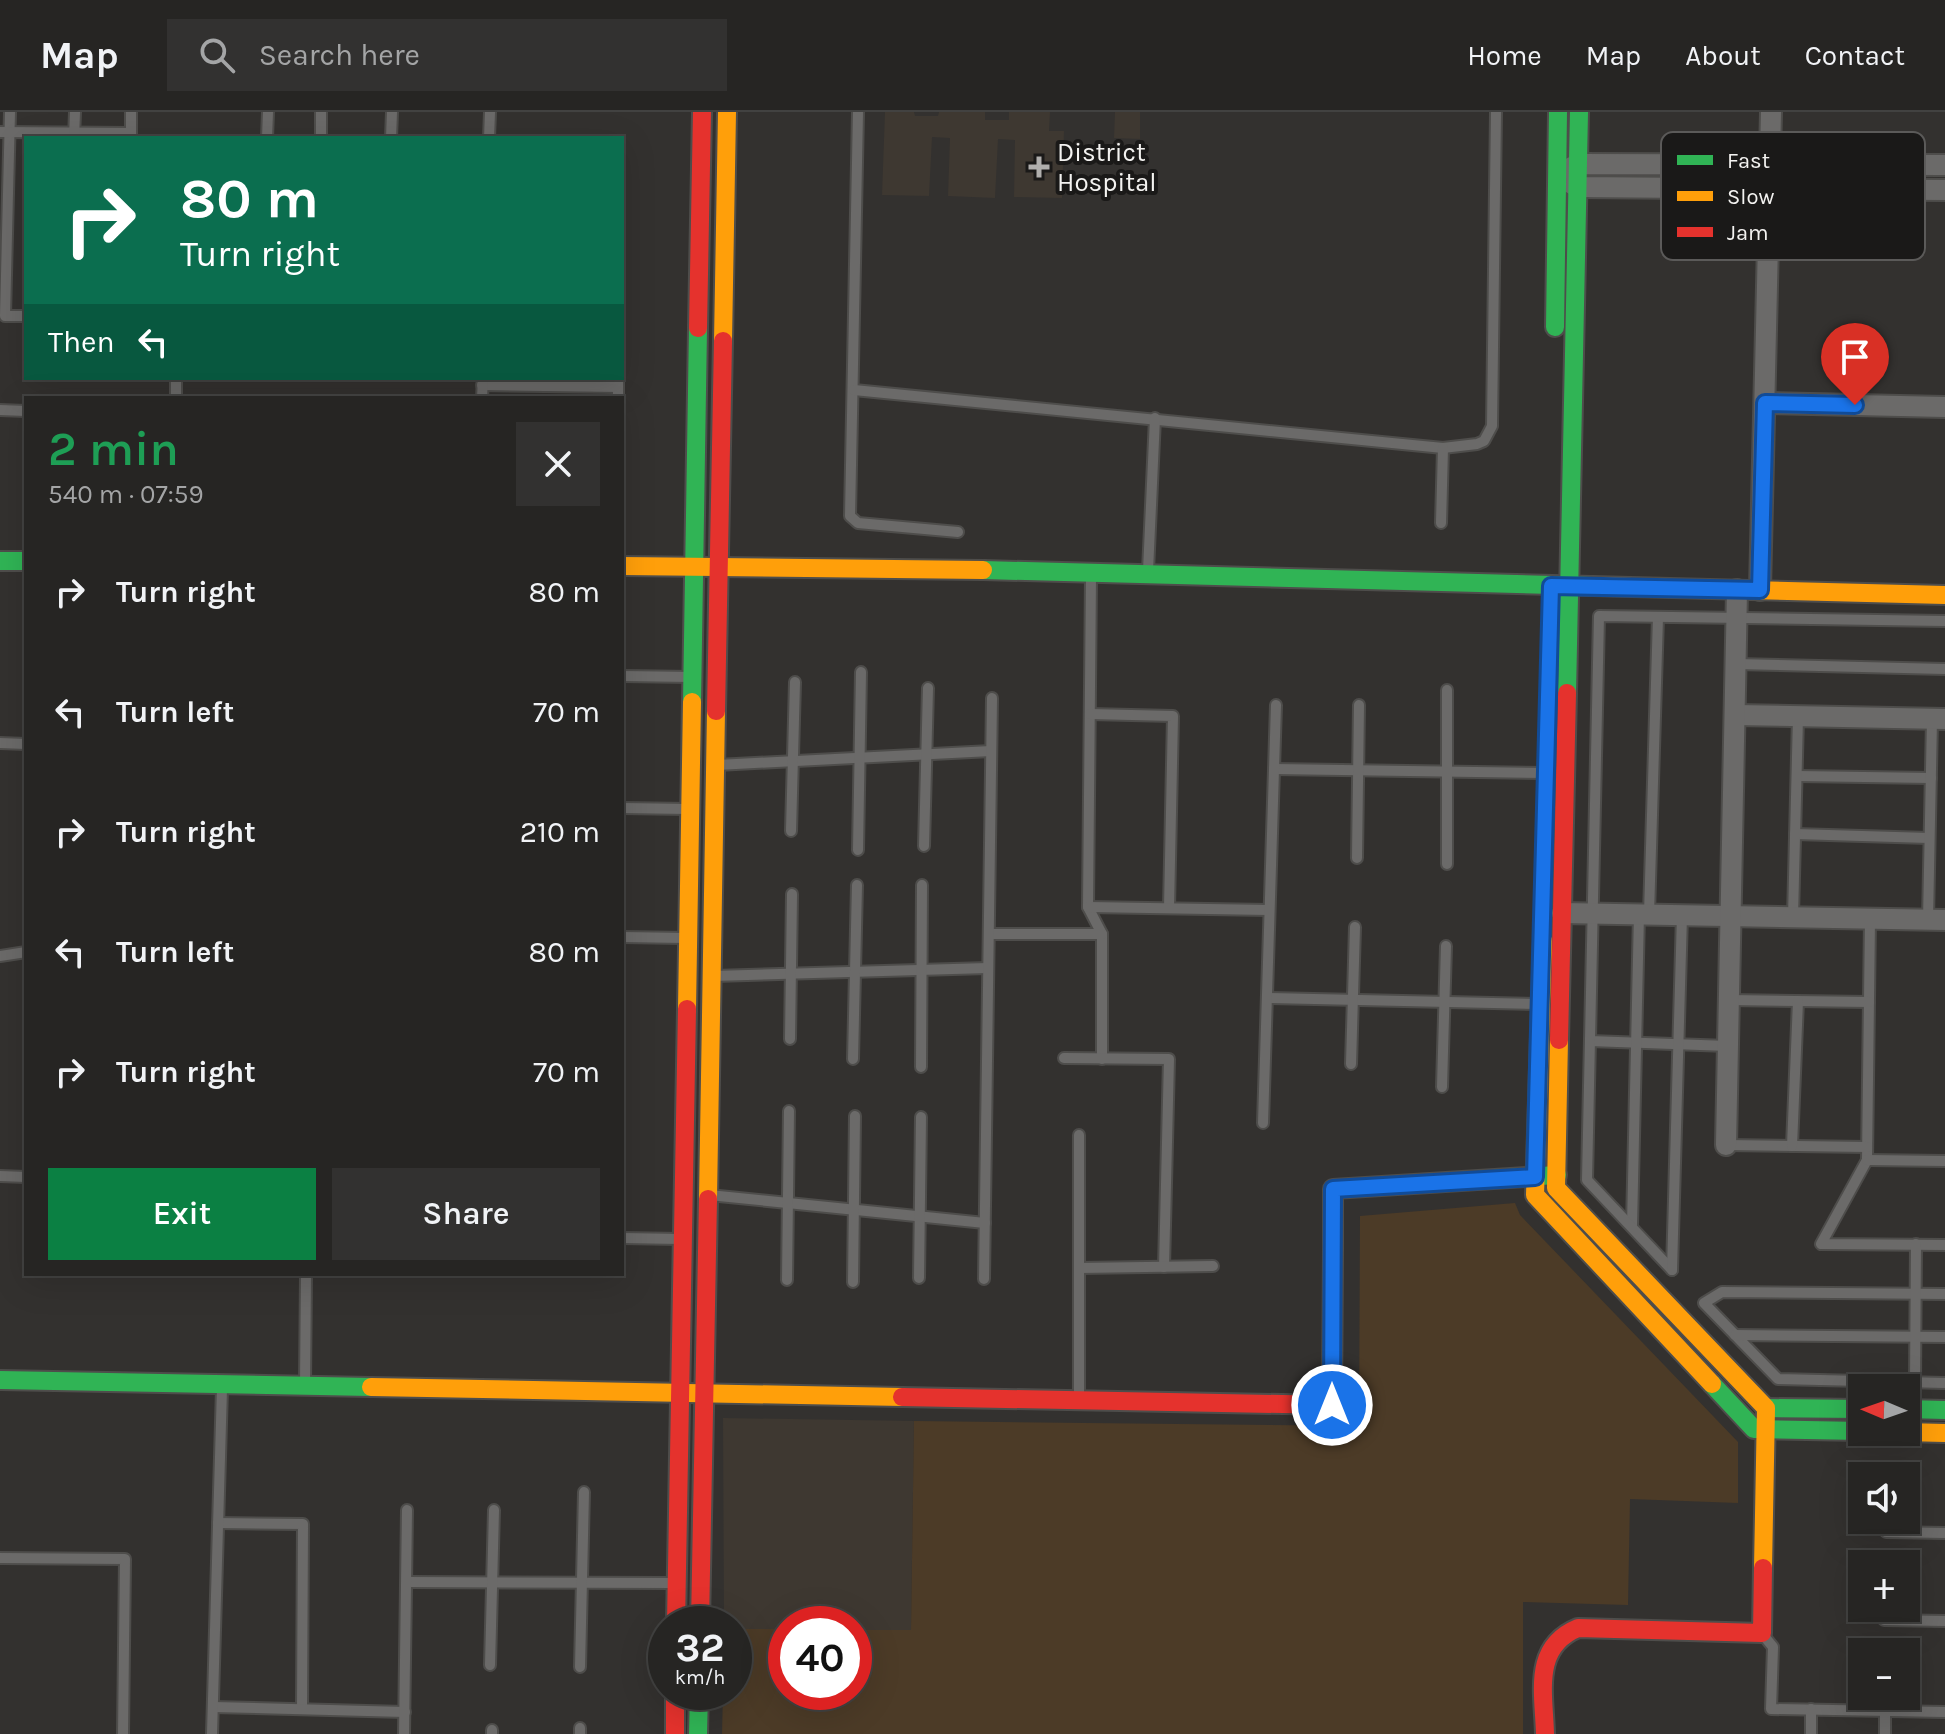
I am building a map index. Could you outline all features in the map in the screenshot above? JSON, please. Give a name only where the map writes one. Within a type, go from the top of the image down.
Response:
[{"type":"street","points":[[676,1606],[702,112]]},
{"type":"street","points":[[700,1606],[727,112]]},
{"type":"street","points":[[1554,348],[1558,112]]},
{"type":"street","points":[[1544,896],[1579,112]]},
{"type":"street","points":[[1771,112],[1771,132]]},
{"type":"street","points":[[1557,175],[1578,164],[1661,164]]},
{"type":"street","points":[[1557,175],[1577,187],[1661,188]]},
{"type":"street","points":[[1925,190],[1945,190]]},
{"type":"street","points":[[1760,590],[1768,260]]},
{"type":"street","points":[[1765,403],[1945,407]]},
{"type":"street","points":[[0,561],[24,561]]},
{"type":"street","points":[[624,566],[865,567],[1557,581],[1737,590],[1945,595]]},
{"type":"street","points":[[1557,581],[1562,913],[1556,1188],[1766,1408],[1848,1409]]},
{"type":"street","points":[[1726,1145],[1737,590]]},
{"type":"street","points":[[1735,715],[1938,719]]},
{"type":"street","points":[[1562,913],[1936,920]]},
{"type":"street","points":[[1543,927],[1535,1195],[1754,1429],[1848,1431]]},
{"type":"street","points":[[0,1380],[1332,1405],[1333,1189],[1557,1175]]},
{"type":"street","points":[[1545,1734],[1545,1676],[1549,1651],[1558,1637],[1568,1632],[1578,1628],[1762,1633],[1766,1408]]},
{"type":"street","points":[[1920,1409],[1945,1410]]},
{"type":"street","points":[[1920,1432],[1945,1433]]},
{"type":"street","points":[[675,1710],[675,1734]]},
{"type":"street","points":[[698,1734],[699,1710]]},
{"type":"lane","points":[[10,112],[5,132],[5,316],[24,316]]},
{"type":"lane","points":[[74,135],[75,112]]},
{"type":"lane","points":[[5,132],[131,135],[131,112]]},
{"type":"lane","points":[[267,136],[268,112]]},
{"type":"lane","points":[[321,112],[321,136]]},
{"type":"lane","points":[[391,136],[392,112]]},
{"type":"lane","points":[[489,136],[490,112]]},
{"type":"lane","points":[[858,112],[850,511],[853,520],[858,523],[958,532]]},
{"type":"lane","points":[[854,390],[1443,448],[1484,441],[1492,426],[1496,112]]},
{"type":"lane","points":[[482,382],[618,388]]},
{"type":"lane","points":[[0,410],[24,411]]},
{"type":"lane","points":[[1148,575],[1155,418]]},
{"type":"lane","points":[[1441,523],[1443,448]]},
{"type":"lane","points":[[1091,573],[1088,907],[1102,934],[1102,1059]]},
{"type":"lane","points":[[1682,915],[1672,1270],[1587,1180],[1599,616],[1945,621]]},
{"type":"lane","points":[[1632,1226],[1636,1043],[1658,617]]},
{"type":"lane","points":[[1736,664],[1945,669]]},
{"type":"lane","points":[[858,850],[861,672]]},
{"type":"lane","points":[[624,676],[692,677]]},
{"type":"lane","points":[[791,831],[795,682]]},
{"type":"lane","points":[[924,846],[928,688]]},
{"type":"lane","points":[[1447,690],[1447,864]]},
{"type":"lane","points":[[984,1279],[992,698]]},
{"type":"lane","points":[[1263,1123],[1276,705]]},
{"type":"lane","points":[[1357,858],[1359,705]]},
{"type":"lane","points":[[1090,714],[1173,716],[1169,908]]},
{"type":"lane","points":[[1793,917],[1798,717]]},
{"type":"lane","points":[[1936,920],[1929,838],[1931,778],[1938,719]]},
{"type":"lane","points":[[0,743],[24,744]]},
{"type":"lane","points":[[715,765],[991,751]]},
{"type":"lane","points":[[1274,769],[1548,773]]},
{"type":"lane","points":[[1797,776],[1931,778]]},
{"type":"lane","points":[[624,808],[690,809]]},
{"type":"lane","points":[[1795,834],[1929,838]]},
{"type":"lane","points":[[853,1059],[857,885]]},
{"type":"lane","points":[[921,1067],[922,885]]},
{"type":"lane","points":[[790,1039],[792,894]]},
{"type":"lane","points":[[1088,907],[1269,910]]},
{"type":"lane","points":[[1870,919],[1867,1160],[1821,1244],[1945,1245]]},
{"type":"lane","points":[[1351,1064],[1355,927]]},
{"type":"lane","points":[[989,934],[1102,934]]},
{"type":"lane","points":[[624,937],[687,939]]},
{"type":"lane","points":[[1442,1087],[1446,946]]},
{"type":"lane","points":[[0,956],[24,952]]},
{"type":"lane","points":[[711,976],[988,968]]},
{"type":"lane","points":[[1267,998],[1541,1004]]},
{"type":"lane","points":[[1729,1000],[1869,1002]]},
{"type":"lane","points":[[1792,1146],[1798,1001]]},
{"type":"lane","points":[[1590,1041],[1728,1046]]},
{"type":"lane","points":[[1064,1058],[1169,1059],[1164,1267]]},
{"type":"lane","points":[[787,1280],[789,1111]]},
{"type":"lane","points":[[853,1282],[855,1116]]},
{"type":"lane","points":[[919,1278],[921,1117]]},
{"type":"lane","points":[[1079,1135],[1079,1401]]},
{"type":"lane","points":[[1726,1145],[1867,1147]]},
{"type":"lane","points":[[1867,1160],[1945,1161]]},
{"type":"lane","points":[[0,1176],[24,1177]]},
{"type":"lane","points":[[707,1195],[985,1223]]},
{"type":"lane","points":[[624,1238],[682,1239]]},
{"type":"lane","points":[[1915,1374],[1916,1244]]},
{"type":"lane","points":[[1079,1268],[1213,1266]]},
{"type":"lane","points":[[305,1386],[306,1276]]},
{"type":"lane","points":[[1848,1381],[1778,1379],[1704,1303],[1722,1292],[1945,1294]]},
{"type":"lane","points":[[1735,1335],[1945,1337]]},
{"type":"lane","points":[[1920,1382],[1945,1383]]},
{"type":"lane","points":[[212,1734],[222,1385]]},
{"type":"lane","points":[[580,1667],[584,1492]]},
{"type":"lane","points":[[404,1734],[407,1510]]},
{"type":"lane","points":[[490,1665],[494,1510]]},
{"type":"lane","points":[[218,1523],[303,1524],[302,1709]]},
{"type":"lane","points":[[1920,1533],[1945,1533]]},
{"type":"lane","points":[[0,1558],[125,1559],[123,1734]]},
{"type":"lane","points":[[407,1582],[676,1583]]},
{"type":"lane","points":[[1920,1621],[1945,1621]]},
{"type":"lane","points":[[1762,1633],[1773,1647],[1771,1709],[1945,1712]]},
{"type":"lane","points":[[213,1707],[405,1712]]},
{"type":"lane","points":[[1811,1709],[1811,1734]]},
{"type":"lane","points":[[1885,1711],[1885,1734]]},
{"type":"shaded area","name":"District Hospital","points":[[885,112],[938,116],[939,112],[985,112],[985,120],[1009,120],[1009,112],[1050,112],[1049,131],[1064,131],[1062,198],[1014,197],[1015,140],[998,139],[995,198],[948,196],[950,138],[932,137],[929,196],[882,195]]},
{"type":"shaded area","name":"District Hospital","points":[[1115,112],[1140,112],[1140,139],[1114,138]]},
{"type":"shaded area","points":[[1515,1203],[1520,1215],[1738,1442],[1738,1503],[1630,1499],[1628,1605],[1523,1602],[1523,1734],[722,1734],[723,1710],[752,1710],[752,1629],[768,1629],[768,1710],[872,1710],[872,1630],[911,1630],[914,1421],[1359,1426],[1360,1216]]},
{"type":"shaded area","points":[[723,1418],[914,1421],[911,1631],[872,1630],[872,1606],[768,1606],[768,1629],[752,1629],[752,1606],[724,1606]]},
{"type":"traffic: fast","points":[[1555,327],[1558,112]]},
{"type":"traffic: fast","points":[[1567,693],[1579,112]]},
{"type":"traffic: fast","points":[[692,702],[698,328]]},
{"type":"traffic: fast","points":[[0,561],[24,561]]},
{"type":"traffic: fast","points":[[983,570],[1592,586]]},
{"type":"traffic: fast","points":[[1333,1249],[1333,1189],[1557,1175]]},
{"type":"traffic: fast","points":[[0,1380],[371,1387]]},
{"type":"traffic: fast","points":[[1712,1384],[1754,1429],[1848,1431]]},
{"type":"traffic: fast","points":[[1766,1408],[1848,1409]]},
{"type":"traffic: fast","points":[[1920,1409],[1945,1410]]},
{"type":"traffic: fast","points":[[698,1734],[699,1710]]},
{"type":"traffic: slow","points":[[723,341],[727,112]]},
{"type":"traffic: slow","points":[[624,566],[983,570]]},
{"type":"traffic: slow","points":[[1592,586],[1945,595]]},
{"type":"traffic: slow","points":[[687,1009],[692,702]]},
{"type":"traffic: slow","points":[[708,1199],[716,711]]},
{"type":"traffic: slow","points":[[1543,941],[1535,1195],[1712,1384]]},
{"type":"traffic: slow","points":[[1559,1040],[1556,1188],[1766,1408],[1763,1568]]},
{"type":"traffic: slow","points":[[371,1387],[902,1397]]},
{"type":"traffic: slow","points":[[1920,1432],[1945,1433]]},
{"type":"traffic: jam","points":[[698,328],[702,112]]},
{"type":"traffic: jam","points":[[716,711],[723,341]]},
{"type":"traffic: jam","points":[[1559,1040],[1567,693]]},
{"type":"traffic: jam","points":[[676,1606],[687,1009]]},
{"type":"traffic: jam","points":[[700,1606],[708,1199]]},
{"type":"traffic: jam","points":[[902,1397],[1332,1405],[1333,1249]]},
{"type":"traffic: jam","points":[[1545,1734],[1544,1673],[1553,1647],[1563,1636],[1578,1628],[1762,1633],[1763,1568]]},
{"type":"traffic: jam","points":[[675,1710],[675,1734]]},
{"type":"place","name":"District Hospital","points":[[1039,167]]},
{"type":"route","points":[[1332,1405],[1333,1189],[1535,1177],[1551,586],[1760,590],[1765,403],[1855,405]]}]
